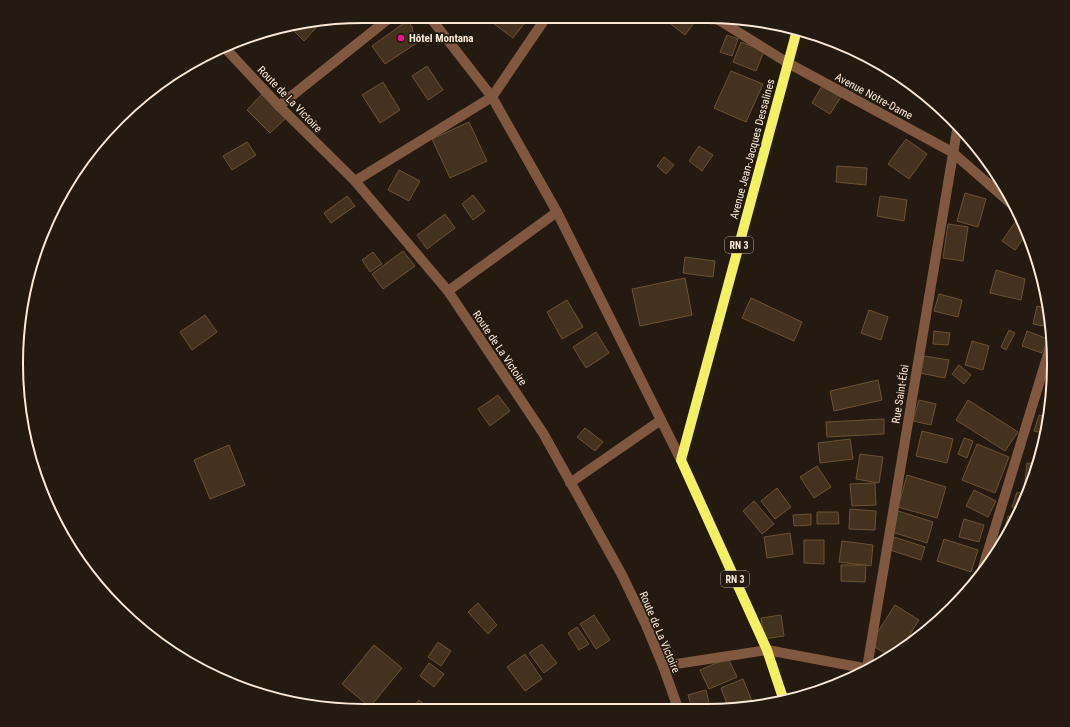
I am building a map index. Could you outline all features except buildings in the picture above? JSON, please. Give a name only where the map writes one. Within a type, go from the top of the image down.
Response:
[{"type":"main road","name":"Avenue Jean-Jacques Dessalines","points":[[681,460],[796,35]]},
{"type":"main road","name":"RN 3","points":[[681,460],[767,650],[782,695]]},
{"type":"street","points":[[279,106],[383,23]]},
{"type":"street","points":[[434,23],[492,97],[557,212],[681,460]]},
{"type":"street","points":[[355,181],[492,97],[542,23]]},
{"type":"street","name":"Avenue Notre-Dame","points":[[725,24],[788,63],[952,152],[1003,196]]},
{"type":"street","name":"Route de La Victoire","points":[[228,51],[279,106],[355,181],[448,291],[543,434],[622,575],[646,625],[677,704]]},
{"type":"street","name":"Rue Saint-Éloi","points":[[869,662],[956,132]]},
{"type":"street","points":[[448,291],[557,212]]},
{"type":"street","points":[[986,559],[1047,358]]},
{"type":"street","points":[[570,483],[660,420]]},
{"type":"street","points":[[663,666],[767,650],[860,667]]},
{"type":"place","name":"Hôtel Montana","points":[[401,38]]}]
